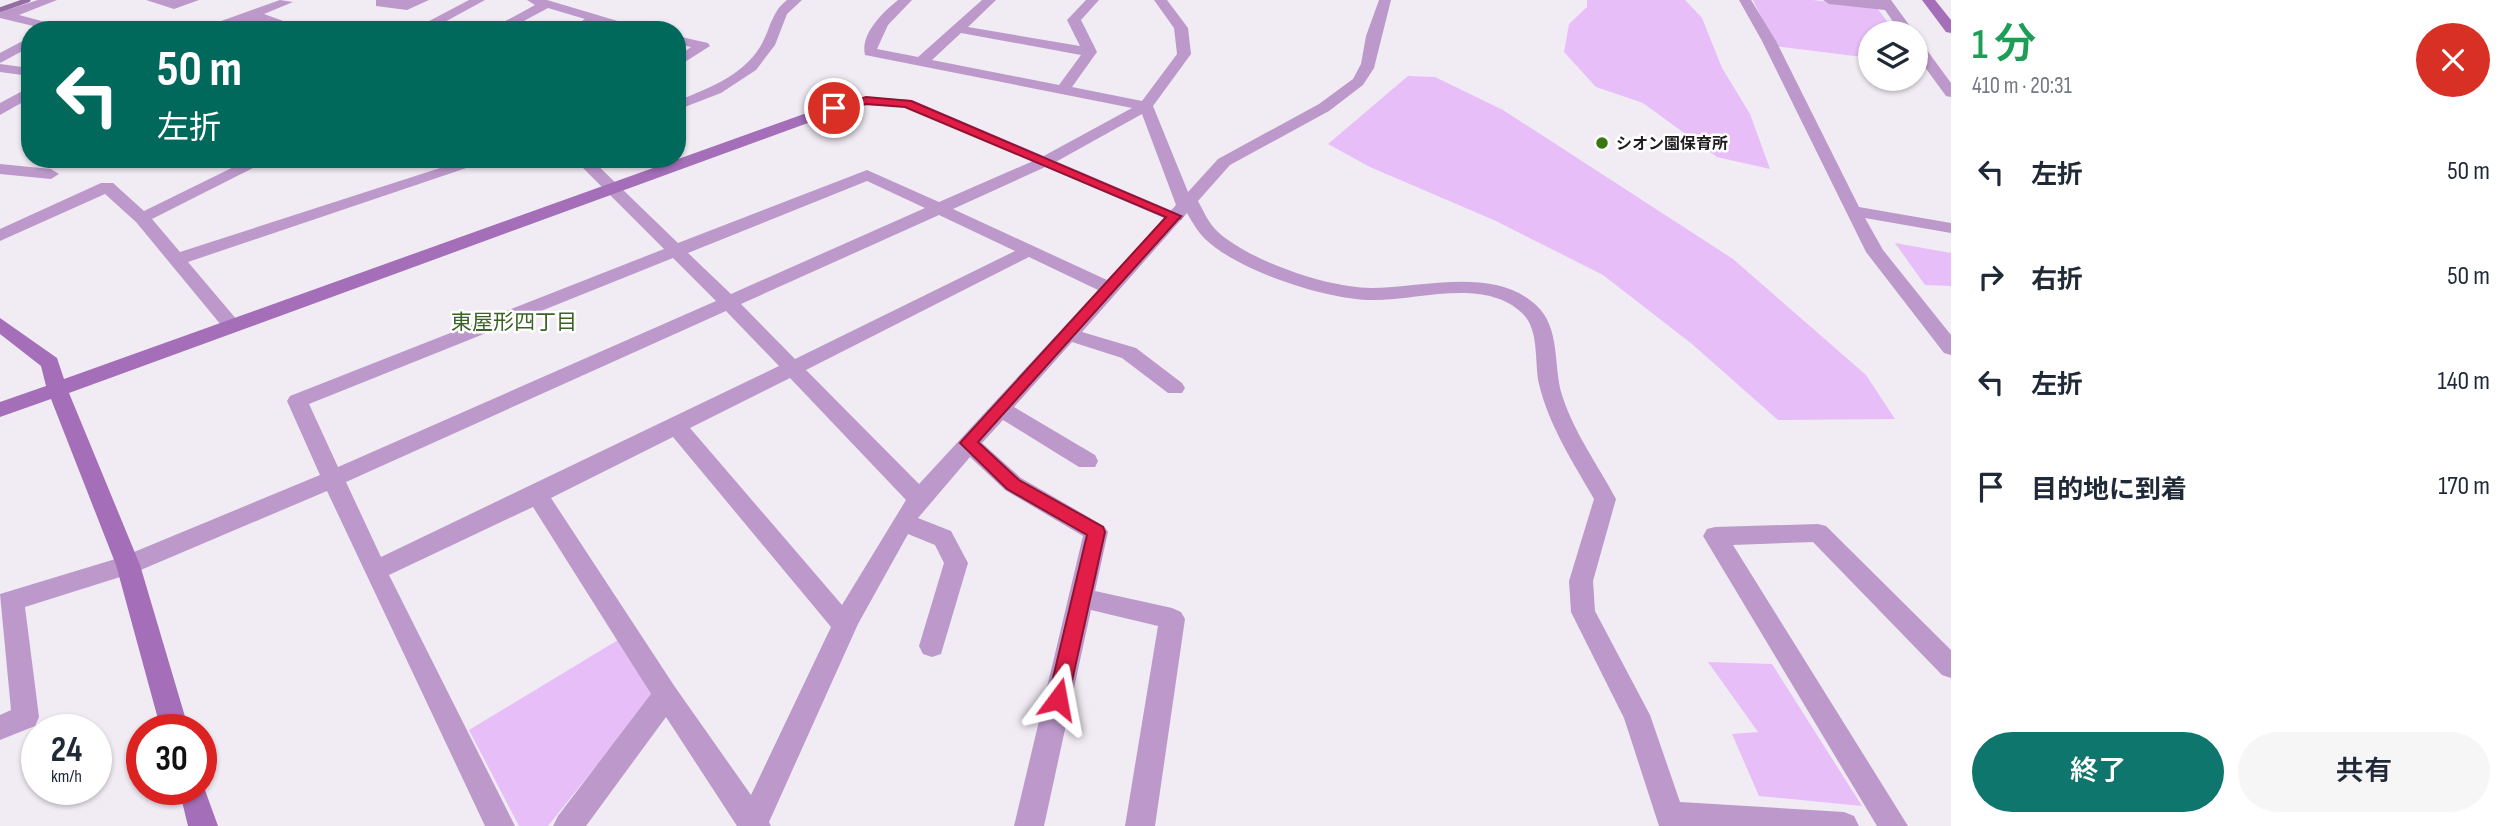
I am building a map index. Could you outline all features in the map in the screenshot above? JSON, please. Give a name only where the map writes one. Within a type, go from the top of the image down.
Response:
[{"type":"street","points":[[2,16],[51,0]]},
{"type":"street","points":[[152,0],[174,5],[193,0]]},
{"type":"street","points":[[381,3],[407,6],[423,0]]},
{"type":"street","points":[[437,21],[479,0]]},
{"type":"street","points":[[686,102],[745,74],[768,46],[775,21],[796,0]]},
{"type":"street","points":[[906,0],[883,19],[870,52],[1146,106]]},
{"type":"street","points":[[921,62],[990,0]]},
{"type":"street","points":[[1090,52],[1074,20],[1093,0]]},
{"type":"street","points":[[0,728],[25,717],[6,601],[128,565],[332,479],[1046,161],[1146,106],[1184,54],[1181,28],[1160,0]]},
{"type":"street","points":[[753,825],[843,624],[902,522],[919,499],[1183,207],[1240,149],[1326,106],[1357,85],[1367,68],[1372,37],[1385,0]]},
{"type":"street","points":[[1745,0],[1769,41],[1852,211],[1875,251],[1951,348]]},
{"type":"street","points":[[1829,0],[1886,4],[1899,21]]},
{"type":"street","points":[[1927,0],[1951,29]]},
{"type":"street","points":[[230,21],[287,2]]},
{"type":"street","points":[[510,21],[539,2],[607,21]]},
{"type":"street","points":[[2,16],[22,21]]},
{"type":"street","points":[[233,20],[264,18],[273,21]]},
{"type":"street","points":[[590,21],[596,18]]},
{"type":"street","points":[[958,29],[1090,52]]},
{"type":"street","points":[[686,42],[703,46],[686,57]]},
{"type":"street","points":[[0,59],[21,46]]},
{"type":"street","points":[[1063,90],[1090,52]]},
{"type":"street","points":[[1928,61],[1951,93]]},
{"type":"street","points":[[0,68],[21,71]]},
{"type":"street","points":[[0,110],[21,97]]},
{"type":"street","points":[[686,163],[834,108],[866,101],[907,103],[1046,161],[1183,207]]},
{"type":"street","points":[[1146,106],[1183,207],[1214,238],[1239,253],[1294,277],[1351,293],[1426,288],[1475,290],[1509,298],[1536,315],[1543,333],[1548,380],[1563,424],[1605,499],[1581,581],[1583,612],[1637,716],[1673,821],[1844,826]]},
{"type":"street","points":[[142,218],[243,168]]},
{"type":"street","points":[[178,259],[457,168]]},
{"type":"street","points":[[590,168],[728,302],[919,499]]},
{"type":"street","points":[[0,410],[673,168]]},
{"type":"street","points":[[0,169],[51,174]]},
{"type":"street","points":[[500,826],[375,571],[298,401],[867,175],[1110,288]]},
{"type":"street","points":[[0,236],[107,187],[142,218],[233,327]]},
{"type":"street","points":[[1852,211],[1951,228]]},
{"type":"street","points":[[375,571],[537,495],[1028,251]]},
{"type":"street","points":[[0,324],[50,362],[57,389],[128,565],[170,714]]},
{"type":"street","points":[[1068,334],[1129,354],[1175,388]]},
{"type":"street","points":[[1000,408],[1087,461]]},
{"type":"street","points":[[676,425],[843,624]]},
{"type":"street","points":[[968,443],[1013,484],[1096,532],[1029,826]]},
{"type":"street","points":[[537,495],[753,825]]},
{"type":"street","points":[[902,522],[943,538],[956,563],[932,646]]},
{"type":"street","points":[[1893,826],[1715,536],[1818,533],[1951,667]]},
{"type":"street","points":[[1081,598],[1172,620],[1140,826]]},
{"type":"street","points":[[568,826],[666,695]]},
{"type":"street","points":[[197,805],[203,826]]},
{"type":"shaded area","points":[[1587,0],[1685,0],[1702,18],[1722,68],[1750,114],[1770,169],[1717,157],[1643,103],[1596,87],[1564,52],[1569,24],[1587,7]]},
{"type":"shaded area","points":[[1753,0],[1813,0],[1877,8],[1887,21],[1858,21],[1858,56],[1775,46]]},
{"type":"shaded area","points":[[1408,76],[1435,77],[1503,110],[1733,259],[1866,375],[1895,419],[1778,420],[1692,344],[1603,275],[1496,221],[1370,167],[1328,144]]},
{"type":"shaded area","points":[[1895,243],[1951,253],[1951,286],[1925,285]]},
{"type":"shaded area","points":[[618,640],[652,696],[548,826],[519,826],[469,730]]},
{"type":"shaded area","points":[[1708,662],[1772,664],[1862,806],[1759,796],[1732,734],[1758,732]]},
{"type":"waterway","points":[[0,10],[28,0]]},
{"type":"place","name":"シオン園保育所","points":[[1602,143]]},
{"type":"district","name":"東屋形四丁目","points":[[514,322]]},
{"type":"route","points":[[834,108],[866,101],[907,103],[1175,216],[968,443],[1013,484],[1096,532],[1058,699]]}]
